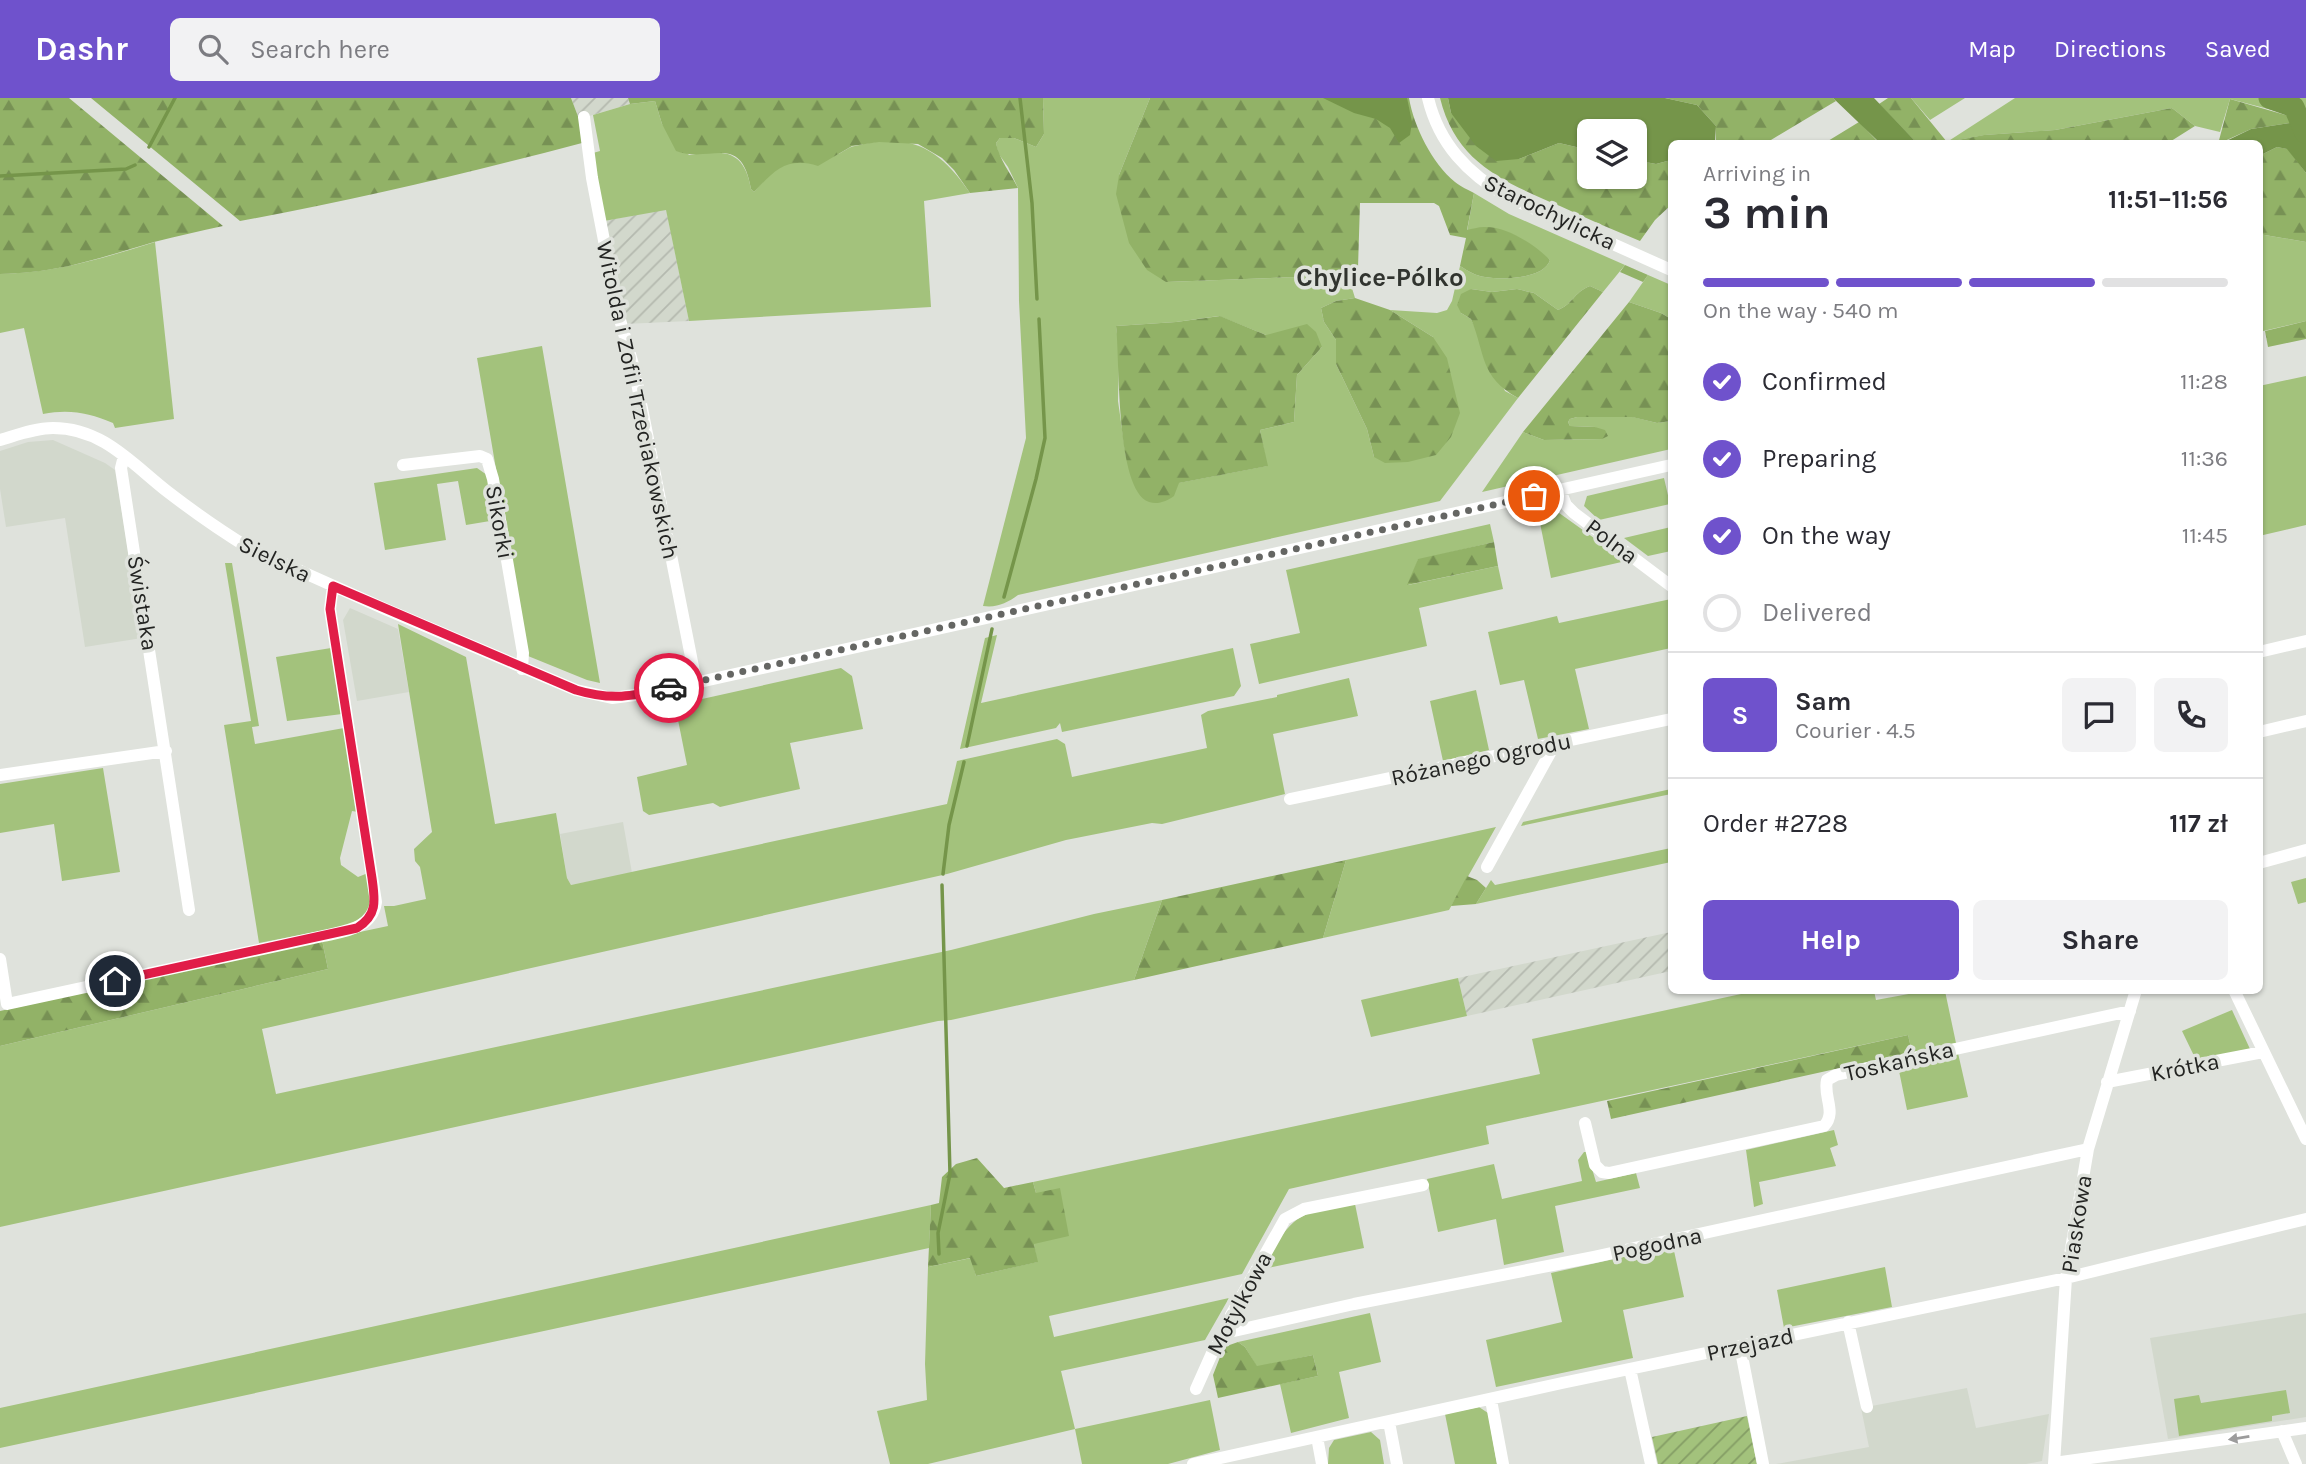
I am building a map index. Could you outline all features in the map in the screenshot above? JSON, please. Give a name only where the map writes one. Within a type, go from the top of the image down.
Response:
[{"type":"street","name":"Starochylicka","points":[[1428,98],[1441,135],[1452,152],[1484,182],[1508,197],[1668,269]]},
{"type":"street","name":"Witolda i Zofii Trzeciakowskich","points":[[584,117],[592,177],[618,313],[634,368],[696,682]]},
{"type":"street","name":"Sielska","points":[[0,440],[45,428],[67,429],[98,437],[113,445],[166,490],[229,536],[266,556],[522,669],[605,698],[625,698],[1668,466]]},
{"type":"street","name":"Świstaka","points":[[124,456],[121,468],[189,909]]},
{"type":"street","name":"Sikorki","points":[[403,465],[480,456],[487,459],[493,479],[523,653],[522,669]]},
{"type":"street","name":"Polna","points":[[1560,490],[1566,505],[1574,513],[1668,584]]},
{"type":"street","points":[[0,959],[7,1004],[357,928],[371,916],[376,902],[330,609],[333,586]]},
{"type":"street","points":[[2263,651],[2306,641]]},
{"type":"street","name":"Różanego Ogrodu","points":[[1290,799],[1668,720]]},
{"type":"street","points":[[2263,731],[2306,721]]},
{"type":"street","points":[[1487,867],[1555,744]]},
{"type":"street","points":[[0,775],[166,751]]},
{"type":"street","points":[[2263,862],[2306,850]]},
{"type":"street","name":"Piaskowa","points":[[2054,1464],[2066,1278],[2088,1149],[2135,994]]},
{"type":"street","points":[[2236,994],[2306,1139]]},
{"type":"street","name":"Toskańska","points":[[1585,1123],[1595,1165],[1602,1172],[1609,1173],[1824,1126],[1830,1116],[1825,1087],[1827,1080],[1836,1075],[2130,1011]]},
{"type":"street","name":"Krótka","points":[[2107,1082],[2263,1052]]},
{"type":"street","name":"Pogodna","points":[[1225,1333],[1354,1304],[1594,1257],[2088,1149]]},
{"type":"street","name":"Motylkowa","points":[[1196,1389],[1213,1351],[1225,1333],[1231,1315],[1285,1219],[1304,1209],[1423,1185]]},
{"type":"street","name":"Przejazd","points":[[1193,1464],[1848,1322],[2066,1278],[2306,1219]]},
{"type":"street","points":[[1848,1322],[1867,1407]]},
{"type":"street","points":[[1740,1346],[1763,1464]]},
{"type":"street","points":[[1630,1369],[1651,1464]]},
{"type":"street","points":[[1491,1400],[1503,1464]]},
{"type":"street","points":[[1389,1422],[1397,1464]]},
{"type":"street","points":[[2054,1464],[2306,1428]]},
{"type":"street","points":[[2282,1431],[2296,1464]]},
{"type":"street","points":[[1317,1437],[1322,1464]]},
{"type":"shaded area","points":[[571,98],[628,98],[630,104],[579,119]]},
{"type":"shaded area","points":[[1043,98],[1150,98],[1119,175],[1166,282],[1348,275],[1355,298],[1336,301],[1321,308],[1324,322],[1336,340],[1336,364],[1367,429],[1374,457],[1433,337],[1390,310],[1437,313],[1447,310],[1452,301],[1460,266],[1482,276],[1512,278],[1532,275],[1550,260],[1521,239],[1502,230],[1467,231],[1474,193],[1509,214],[1625,265],[1603,292],[1590,286],[1558,310],[1534,293],[1517,289],[1492,292],[1471,289],[1461,313],[1471,319],[1505,391],[1518,398],[1440,501],[1018,595],[1002,604],[983,606],[1026,438],[1019,301],[1018,188],[998,153],[996,143],[1000,138],[1014,138],[1036,147],[1044,134]],"holes":[[[1219,316],[1266,335],[1322,347],[1297,375],[1294,422],[1260,430],[1267,466],[1178,483],[1176,489],[1126,457],[1118,401],[1119,350],[1116,326]]]},
{"type":"shaded area","points":[[1323,98],[1407,98],[1412,122],[1410,135],[1399,143],[1390,128],[1376,119],[1354,113]]},
{"type":"shaded area","points":[[1448,98],[1665,98],[1697,105],[1716,126],[1715,140],[1668,140],[1668,161],[1656,164],[1647,162],[1647,119],[1577,119],[1577,147],[1559,143],[1519,159],[1496,161],[1476,146],[1451,113]]},
{"type":"shaded area","points":[[1833,98],[1874,98],[1914,140],[1877,140]]},
{"type":"shaded area","points":[[1911,98],[1965,98],[1930,120]]},
{"type":"shaded area","points":[[2015,98],[2306,98],[2306,119],[2230,99],[2220,132],[2195,126],[2172,108],[2055,130],[1950,140]]},
{"type":"shaded area","points":[[655,101],[662,124],[689,155],[731,155],[743,166],[754,192],[783,165],[836,155],[855,146],[892,141],[922,147],[935,155],[970,193],[924,201],[931,307],[689,321],[666,210],[604,221],[593,153],[600,151],[593,115],[630,104]]},
{"type":"shaded area","points":[[2296,118],[2306,119],[2306,173],[2287,149],[2277,147],[2263,154],[2263,140],[2228,140],[2251,129],[2290,123]]},
{"type":"shaded area","points":[[666,209],[689,321],[625,324],[604,221]]},
{"type":"shaded area","points":[[2263,235],[2306,242],[2306,321],[2263,331]]},
{"type":"shaded area","points":[[155,242],[174,419],[115,428],[113,423],[87,414],[43,414],[24,328],[0,333],[0,274],[60,268]]},
{"type":"shaded area","points":[[1648,275],[1668,284],[1668,317],[1629,302]]},
{"type":"shaded area","points":[[542,346],[600,683],[528,656],[477,358]]},
{"type":"shaded area","points":[[2306,376],[2306,525],[2263,535],[2263,385]]},
{"type":"shaded area","points":[[1633,417],[1657,423],[1668,421],[1668,450],[1482,492],[1523,432],[1544,440],[1602,439],[1595,427],[1570,426],[1570,419]]},
{"type":"shaded area","points":[[53,440],[115,470],[142,638],[85,647],[65,518],[6,527],[0,489],[0,451],[28,442]]},
{"type":"shaded area","points":[[477,468],[487,475],[496,520],[466,525],[458,481],[437,484],[446,540],[385,550],[374,483]]},
{"type":"shaded area","points":[[1664,478],[1668,504],[1599,520],[1584,506],[1587,496]]},
{"type":"shaded area","points":[[1555,510],[1626,561],[1551,578],[1538,513]]},
{"type":"shaded area","points":[[1490,524],[1494,542],[1418,560],[1408,585],[1498,566],[1503,589],[1419,608],[1427,646],[1259,684],[1250,644],[1300,633],[1286,570]]},
{"type":"shaded area","points":[[1668,528],[1668,552],[1648,556],[1624,538]]},
{"type":"shaded area","points":[[225,563],[232,563],[259,726],[252,727],[255,744],[344,728],[358,812],[352,811],[340,858],[341,865],[358,877],[368,873],[371,891],[369,911],[351,925],[259,943],[224,725],[251,721]]},
{"type":"shaded area","points":[[1668,600],[1668,649],[1575,669],[1589,729],[1538,739],[1524,680],[1500,685],[1488,632],[1557,616],[1559,623]]},
{"type":"shaded area","points":[[350,608],[398,629],[409,692],[357,701],[343,620]]},
{"type":"shaded area","points":[[398,624],[466,657],[495,824],[556,813],[567,878],[571,885],[947,804],[957,761],[1057,739],[1065,744],[1072,777],[1207,748],[1201,715],[1208,711],[1349,678],[1358,716],[1273,734],[1285,794],[1162,824],[1152,823],[1066,840],[947,874],[262,1029],[276,1094],[951,950],[1162,900],[1134,980],[0,1227],[0,1046],[328,969],[322,940],[388,926],[384,906],[426,899],[414,849],[432,832]]},
{"type":"shaded area","points":[[997,635],[981,703],[1233,648],[1241,686],[1234,696],[1062,732],[1060,723],[1056,728],[960,749],[985,638]]},
{"type":"shaded area","points":[[331,648],[342,714],[287,721],[276,657]]},
{"type":"shaded area","points":[[841,668],[852,676],[863,729],[790,743],[800,789],[720,807],[713,803],[649,815],[643,811],[637,777],[687,765],[675,705]]},
{"type":"shaded area","points":[[1476,690],[1489,750],[1443,761],[1430,701]]},
{"type":"shaded area","points":[[103,768],[120,872],[62,881],[54,824],[0,833],[0,784]]},
{"type":"shaded area","points":[[1668,790],[1668,795],[1521,826],[1523,822]]},
{"type":"shaded area","points":[[623,822],[632,873],[571,885],[567,878],[560,834]]},
{"type":"shaded area","points":[[1496,827],[1449,910],[1323,938],[1346,860]]},
{"type":"shaded area","points":[[1668,849],[1668,863],[1476,904],[1491,880],[1495,885]]},
{"type":"shaded area","points":[[2306,878],[2306,902],[2298,904],[2291,882]]},
{"type":"shaded area","points":[[1668,933],[1668,972],[1467,1016],[1458,978]]},
{"type":"shaded area","points":[[1458,978],[1467,1016],[1371,1037],[1361,1000]]},
{"type":"shaded area","points":[[1741,994],[1875,994],[1876,1000],[1909,994],[1946,994],[1956,1043],[1912,1052],[1908,1035],[1486,1126],[1489,1144],[1289,1189],[1242,1274],[1049,1316],[1054,1337],[1229,1298],[1205,1340],[1061,1371],[1075,1429],[928,1464],[890,1464],[877,1411],[927,1400],[925,1364],[928,1267],[971,1258],[976,1276],[1037,1262],[1034,1244],[1036,1193],[1033,1182],[1540,1074],[1532,1039]]},
{"type":"shaded area","points":[[2232,1010],[2250,1049],[2197,1062],[2182,1031]]},
{"type":"shaded area","points":[[1958,1053],[1968,1097],[1907,1110],[1898,1066]]},
{"type":"shaded area","points":[[1834,1130],[1838,1145],[1830,1148],[1836,1166],[1759,1182],[1763,1204],[1754,1207],[1746,1150]]},
{"type":"shaded area","points":[[1587,1152],[1596,1182],[1636,1173],[1640,1188],[1555,1206],[1564,1252],[1504,1265],[1496,1219],[1438,1232],[1427,1179],[1494,1164],[1502,1199],[1582,1181],[1578,1160]]},
{"type":"shaded area","points":[[1355,1204],[1364,1248],[1268,1268],[1263,1265],[1283,1235],[1299,1218],[1320,1210]]},
{"type":"shaded area","points":[[931,1205],[929,1248],[0,1448],[0,1408]]},
{"type":"shaded area","points":[[1673,1246],[1684,1297],[1623,1310],[1633,1358],[1496,1387],[1486,1340],[1562,1322],[1551,1273]]},
{"type":"shaded area","points":[[1885,1267],[1892,1307],[1784,1328],[1777,1290]]},
{"type":"shaded area","points":[[1370,1313],[1381,1362],[1339,1372],[1349,1418],[1291,1433],[1280,1384],[1318,1376],[1313,1355],[1257,1367],[1245,1347],[1238,1342]]},
{"type":"shaded area","points":[[2306,1313],[2306,1417],[2168,1439],[2150,1338]]},
{"type":"shaded area","points":[[1967,1388],[1976,1428],[2049,1414],[2042,1461],[2026,1464],[1776,1464],[1869,1447],[1861,1408]]},
{"type":"shaded area","points":[[2286,1390],[2290,1413],[2272,1416],[2272,1421],[2179,1436],[2174,1399],[2199,1395],[2201,1403]]},
{"type":"shaded area","points":[[1210,1400],[1220,1450],[1168,1464],[1082,1464],[1075,1429]]},
{"type":"shaded area","points":[[1479,1407],[1488,1413],[1497,1464],[1455,1464],[1445,1414]]},
{"type":"shaded area","points":[[1747,1416],[1757,1464],[1658,1464],[1652,1437]]},
{"type":"shaded area","points":[[1371,1432],[1380,1440],[1384,1464],[1328,1464],[1329,1448],[1334,1440]]},
{"type":"green space","points":[[0,98],[69,98],[223,226],[60,268],[0,274]]},
{"type":"green space","points":[[91,98],[571,98],[579,119],[582,143],[411,185],[240,221]]},
{"type":"green space","points":[[628,98],[1043,98],[1044,134],[1036,147],[1014,138],[1000,138],[996,143],[1002,161],[1018,188],[970,193],[942,158],[918,144],[879,142],[852,146],[818,166],[807,163],[789,164],[775,172],[754,192],[740,160],[723,153],[689,154],[676,151],[662,124],[655,101],[630,104]]},
{"type":"green space","points":[[1150,98],[1409,98],[1420,132],[1432,155],[1455,182],[1474,193],[1467,230],[1484,227],[1511,233],[1537,248],[1550,260],[1532,275],[1502,278],[1478,276],[1460,266],[1466,238],[1450,235],[1439,206],[1434,203],[1360,203],[1358,268],[1348,275],[1166,282],[1147,270],[1129,243],[1116,194],[1119,175]]},
{"type":"green space","points":[[1440,98],[1448,98],[1451,113],[1519,159],[1559,143],[1577,147],[1577,189],[1647,189],[1647,162],[1656,164],[1668,161],[1668,208],[1640,241],[1502,178],[1470,154],[1447,120]]},
{"type":"green space","points":[[1665,98],[1833,98],[1836,101],[1771,140],[1716,140],[1716,126],[1697,105]]},
{"type":"green space","points":[[1888,98],[1911,98],[1945,140],[1914,140],[1879,104]]},
{"type":"green space","points":[[2230,99],[2296,118],[2290,123],[2251,129],[2227,140],[2219,140]]},
{"type":"green space","points":[[2172,108],[2195,126],[2173,140],[1958,140],[1984,135],[2055,130]]},
{"type":"green space","points":[[1859,122],[1876,140],[1830,140]]},
{"type":"green space","points":[[2277,147],[2288,149],[2306,173],[2306,242],[2263,235],[2263,154]]},
{"type":"green space","points":[[1625,265],[1648,275],[1643,282],[1620,272]]},
{"type":"green space","points":[[1590,286],[1603,292],[1518,398],[1505,390],[1490,373],[1471,319],[1461,313],[1457,305],[1461,294],[1471,289],[1492,292],[1517,289],[1534,293],[1558,310]]},
{"type":"green space","points":[[1355,298],[1390,310],[1433,337],[1447,358],[1460,413],[1451,437],[1436,455],[1408,462],[1385,463],[1374,457],[1367,429],[1336,364],[1336,340],[1324,322],[1321,308],[1336,301]]},
{"type":"green space","points":[[1629,302],[1668,317],[1668,421],[1657,423],[1632,417],[1577,417],[1568,422],[1570,426],[1605,430],[1608,436],[1602,439],[1544,440],[1523,432]]},
{"type":"green space","points":[[1220,316],[1266,335],[1307,324],[1316,332],[1322,347],[1297,375],[1294,422],[1260,430],[1268,466],[1179,483],[1171,498],[1159,503],[1149,502],[1138,492],[1130,474],[1125,449],[1116,326]]},
{"type":"green space","points":[[2306,321],[2306,339],[2268,347],[2265,331]]},
{"type":"green space","points":[[1494,542],[1498,566],[1407,585],[1418,559]]},
{"type":"green space","points":[[1346,860],[1323,938],[1134,980],[1162,900]]},
{"type":"green space","points":[[1467,876],[1486,888],[1476,904],[1451,906]]},
{"type":"green space","points":[[322,940],[328,969],[0,1046],[0,1011]]},
{"type":"green space","points":[[1908,1035],[1912,1052],[1611,1119],[1607,1101]]},
{"type":"green space","points":[[977,1158],[1004,1188],[1033,1182],[1036,1193],[1060,1188],[1069,1236],[1034,1244],[1038,1262],[976,1276],[970,1258],[928,1267],[931,1205],[939,1203],[942,1177],[956,1164]]},
{"type":"green space","points":[[1238,1342],[1245,1347],[1257,1366],[1313,1355],[1318,1376],[1218,1398],[1213,1375],[1224,1347]]},
{"type":"waterway","points":[[149,147],[175,98]]},
{"type":"waterway","points":[[1020,98],[1032,203],[1037,299]]},
{"type":"waterway","points":[[2269,98],[2294,107],[2305,133]]},
{"type":"waterway","points":[[0,176],[126,169],[135,165]]},
{"type":"waterway","points":[[1004,597],[1045,438],[1039,319]]},
{"type":"waterway","points":[[967,746],[992,629]]},
{"type":"waterway","points":[[943,874],[949,825],[964,762]]},
{"type":"waterway","points":[[939,1254],[938,1233],[950,1174],[942,885]]},
{"type":"way so far","points":[[669,688],[1534,496]]},
{"type":"district","name":"Chylice-Pólko","points":[[1380,277]]},
{"type":"route","points":[[115,981],[357,928],[373,913],[376,902],[329,603],[333,586],[576,690],[597,696],[625,698],[669,688]]}]
